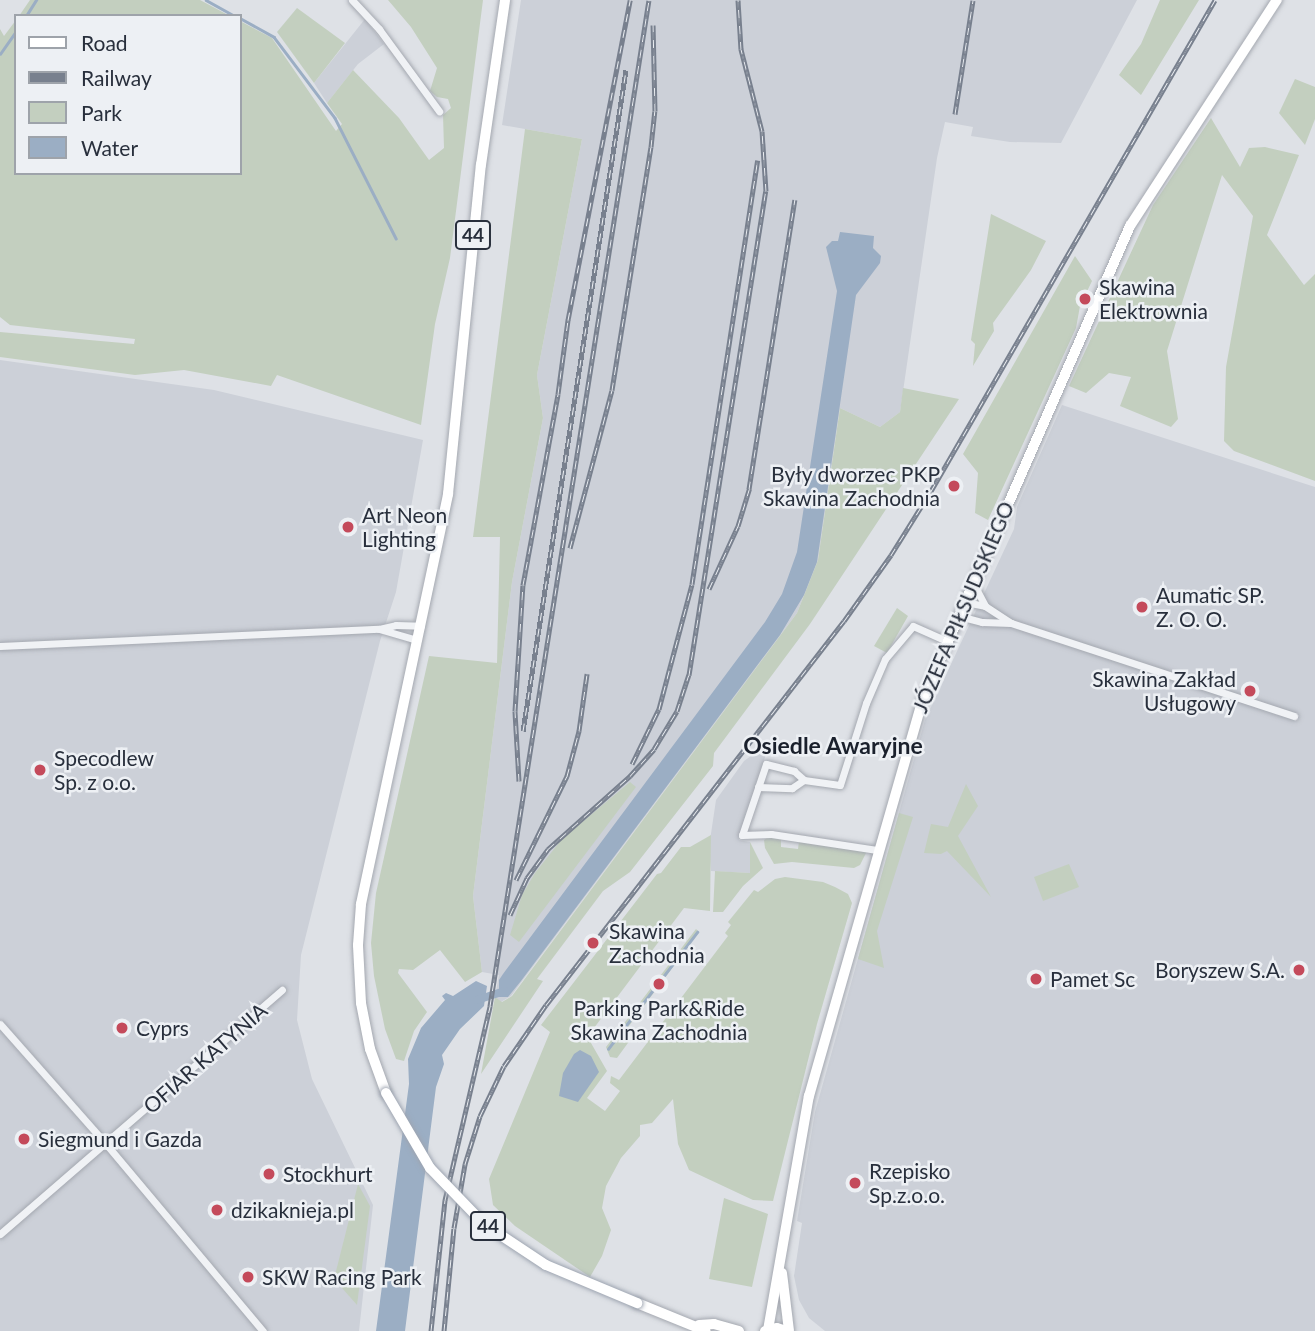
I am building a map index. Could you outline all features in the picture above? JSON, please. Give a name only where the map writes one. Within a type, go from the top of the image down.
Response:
[{"type":"main road","name":"44","points":[[505,0],[481,165],[448,494],[366,873],[358,927],[362,1012],[370,1049],[386,1093],[430,1168],[458,1199],[499,1235],[529,1255],[577,1280],[702,1328],[714,1324],[739,1331]]},
{"type":"main road","name":"JÓZEFA PIŁSUDSKIEGO","points":[[767,1330],[781,1266],[796,1159],[809,1096],[914,722],[1134,219],[1278,0]]},
{"type":"main road","name":"JÓZEFA PIŁSUDSKIEGO","points":[[781,1266],[788,1331]]},
{"type":"main road","points":[[767,1330],[788,1331]]},
{"type":"street","points":[[352,0],[379,29],[439,111]]},
{"type":"street","points":[[973,583],[985,606]]},
{"type":"street","points":[[965,602],[985,606],[1011,623],[1294,716]]},
{"type":"street","points":[[959,616],[982,622],[1011,623]]},
{"type":"street","points":[[0,646],[379,629],[396,625],[421,626]]},
{"type":"street","points":[[877,850],[771,834],[742,835],[766,764],[794,771],[804,780],[840,785],[882,664],[914,626],[947,642]]},
{"type":"street","points":[[379,629],[417,640]]},
{"type":"street","points":[[758,787],[792,788],[804,780]]},
{"type":"street","name":"OFIAR KATYNIA","points":[[0,1234],[282,990]]},
{"type":"street","points":[[0,1024],[106,1144],[263,1331]]},
{"type":"shaded area","points":[[521,0],[1137,0],[1061,143],[1010,142],[971,136],[973,127],[945,122],[937,158],[900,412],[880,427],[840,408],[818,560],[797,613],[511,996],[501,1002],[495,997],[499,975],[482,972],[473,896],[512,582],[543,418],[537,375],[582,139],[502,125]]},
{"type":"shaded area","points":[[365,19],[384,44],[358,64],[327,103],[314,83]]},
{"type":"shaded area","points":[[0,360],[214,390],[423,440],[396,592],[380,641],[301,955],[297,1020],[312,1079],[373,1205],[359,1331],[0,1331]]},
{"type":"shaded area","points":[[1062,405],[1315,487],[1315,1331],[825,1331],[809,1318],[799,1300],[794,1276],[802,1223],[797,1221],[815,1112],[925,720],[1014,529],[1017,507]]},
{"type":"shaded area","points":[[758,751],[766,754],[739,840],[750,842],[750,873],[711,871],[709,847],[716,800],[744,761]]},
{"type":"green space","points":[[30,0],[200,0],[226,14],[20,14]]},
{"type":"green space","points":[[388,0],[483,0],[450,258],[435,324],[421,425],[277,375],[271,386],[184,370],[135,375],[0,357],[0,332],[134,344],[135,339],[10,325],[0,317],[0,29],[4,36],[14,23],[14,175],[242,175],[242,22],[272,38],[336,131],[342,124],[327,103],[353,70],[399,118],[429,160],[444,148],[443,115],[451,108],[448,99],[437,97],[430,91],[437,68],[411,27]]},
{"type":"green space","points":[[1160,0],[1199,0],[1141,95],[1119,75],[1141,44]]},
{"type":"green space","points":[[297,8],[345,43],[314,83],[277,32]]},
{"type":"green space","points":[[1295,79],[1315,87],[1315,119],[1305,145],[1279,113]]},
{"type":"green space","points":[[1211,118],[1240,167],[1249,148],[1265,147],[1299,155],[1267,235],[1304,285],[1315,274],[1315,481],[1234,451],[1224,441],[1226,367],[1253,216],[1222,175],[1167,351],[1178,419],[1171,427],[1120,406],[1131,377],[1109,373],[1086,393],[1069,386],[1153,205]]},
{"type":"green space","points":[[525,129],[582,139],[537,375],[543,418],[512,582],[473,896],[482,972],[465,982],[440,950],[413,970],[399,969],[398,973],[427,1012],[414,1031],[404,1061],[396,1059],[385,1029],[374,976],[371,943],[376,893],[429,656],[497,663],[500,537],[473,537]]},
{"type":"green space","points":[[991,214],[1046,241],[1031,270],[993,323],[994,331],[973,366],[975,344],[971,340]]},
{"type":"green space","points":[[1075,256],[1092,281],[1080,306],[1076,328],[988,520],[975,513],[978,473],[963,454]]},
{"type":"green space","points":[[903,388],[959,399],[810,624],[714,753],[713,766],[630,872],[603,891],[537,979],[543,981],[481,1074],[495,997],[502,1002],[512,996],[797,613],[818,560],[840,408],[880,427],[900,412]]},
{"type":"green space","points":[[897,608],[908,616],[887,653],[874,646]]},
{"type":"green space","points":[[630,782],[636,787],[519,942],[510,935],[522,895],[535,873],[562,839]]},
{"type":"green space","points":[[966,784],[978,806],[958,836],[991,897],[947,851],[941,854],[924,853],[931,824],[948,827]]},
{"type":"green space","points":[[899,813],[913,817],[877,931],[884,968],[858,959]]},
{"type":"green space","points":[[711,835],[710,911],[684,908],[591,1032],[591,1043],[607,1071],[587,1098],[605,1111],[620,1091],[610,1083],[611,1076],[619,1080],[728,936],[725,933],[731,925],[728,922],[754,890],[758,892],[775,879],[785,877],[823,882],[848,894],[852,903],[817,1024],[773,1201],[753,1200],[689,1170],[678,1144],[673,1099],[652,1123],[640,1125],[640,1136],[621,1158],[606,1186],[602,1208],[611,1230],[602,1256],[590,1277],[515,1226],[493,1205],[489,1179],[550,1032],[541,1025],[657,874],[661,873],[681,847],[690,847]]},
{"type":"green space","points":[[768,837],[781,839],[781,847],[798,849],[799,841],[867,851],[860,865],[854,868],[792,862],[774,864],[765,848],[764,840]]},
{"type":"green space","points":[[750,842],[763,868],[743,886],[723,912],[713,912],[715,871],[750,873]]},
{"type":"green space","points":[[1069,864],[1079,887],[1043,901],[1034,877]]},
{"type":"green space","points":[[696,929],[699,932],[626,1030],[633,1036],[617,1058],[610,1057],[606,1047]]},
{"type":"green space","points":[[358,1184],[370,1206],[357,1305],[334,1279]]},
{"type":"green space","points":[[724,1198],[768,1214],[752,1287],[709,1279]]},
{"type":"water","points":[[840,232],[874,236],[873,248],[881,256],[880,263],[856,295],[817,562],[804,595],[780,635],[521,981],[508,997],[499,997],[499,980],[503,974],[765,622],[782,594],[797,552],[837,291],[826,247],[832,241],[838,241]]},
{"type":"water","points":[[476,981],[487,986],[484,1006],[460,1029],[442,1055],[444,1064],[436,1087],[405,1331],[376,1331],[409,1084],[408,1059],[421,1028],[445,1000],[442,996],[446,993],[453,996]]},
{"type":"water","points":[[580,1050],[591,1056],[599,1072],[578,1102],[559,1096],[563,1073],[574,1054]]},
{"type":"waterway","points":[[27,14],[36,0]]},
{"type":"waterway","points":[[206,0],[231,14]]},
{"type":"waterway","points":[[242,19],[274,37],[335,118],[396,238]]},
{"type":"waterway","points":[[0,54],[14,34]]},
{"type":"waterway","points":[[608,1049],[697,932]]},
{"type":"waterway","points":[[477,1000],[505,991]]},
{"type":"railway","points":[[519,781],[515,711],[523,585],[558,394],[568,320],[630,0]]},
{"type":"railway","points":[[431,1331],[445,1200],[490,1006],[649,0]]},
{"type":"railway","points":[[510,915],[527,878],[548,849],[630,776],[654,749],[677,711],[689,675],[766,191],[762,131],[741,49],[738,0]]},
{"type":"railway","points":[[955,114],[973,0]]},
{"type":"railway","points":[[444,1331],[454,1228],[465,1164],[480,1116],[504,1066],[546,1005],[844,621],[891,555],[931,491],[1215,0]]},
{"type":"railway","points":[[570,548],[612,390],[651,147],[655,111],[653,25]]},
{"type":"railway","points":[[523,731],[626,70]]},
{"type":"railway","points":[[632,764],[659,709],[692,584],[758,160]]},
{"type":"railway","points":[[709,589],[738,526],[749,489],[795,200]]},
{"type":"railway","points":[[516,880],[567,776],[579,731],[587,674]]},
{"type":"place","name":"Skawina Elektrownia","points":[[1085,299]]},
{"type":"place","name":"Były dworzec PKP Skawina Zachodnia","points":[[954,486]]},
{"type":"place","name":"Art Neon Lighting","points":[[348,527]]},
{"type":"place","name":"Aumatic SP. Z. O. O.","points":[[1142,607]]},
{"type":"place","name":"Skawina Zakład Usługowy","points":[[1250,691]]},
{"type":"place","name":"Specodlew Sp. z o.o.","points":[[40,770]]},
{"type":"place","name":"Skawina Zachodnia","points":[[593,943]]},
{"type":"place","name":"Boryszew S.A.","points":[[1299,970]]},
{"type":"place","name":"Pamet Sc","points":[[1036,979]]},
{"type":"place","name":"Parking Park&Ride Skawina Zachodnia","points":[[659,984]]},
{"type":"place","name":"Cyprs","points":[[122,1028]]},
{"type":"place","name":"Siegmund i Gazda","points":[[24,1139]]},
{"type":"place","name":"Stockhurt","points":[[269,1174]]},
{"type":"place","name":"Rzepisko Sp.z.o.o.","points":[[855,1183]]},
{"type":"place","name":"dzikaknieja.pl","points":[[217,1210]]},
{"type":"place","name":"SKW Racing Park","points":[[248,1277]]},
{"type":"district","name":"Osiedle Awaryjne","points":[[833,745]]}]
